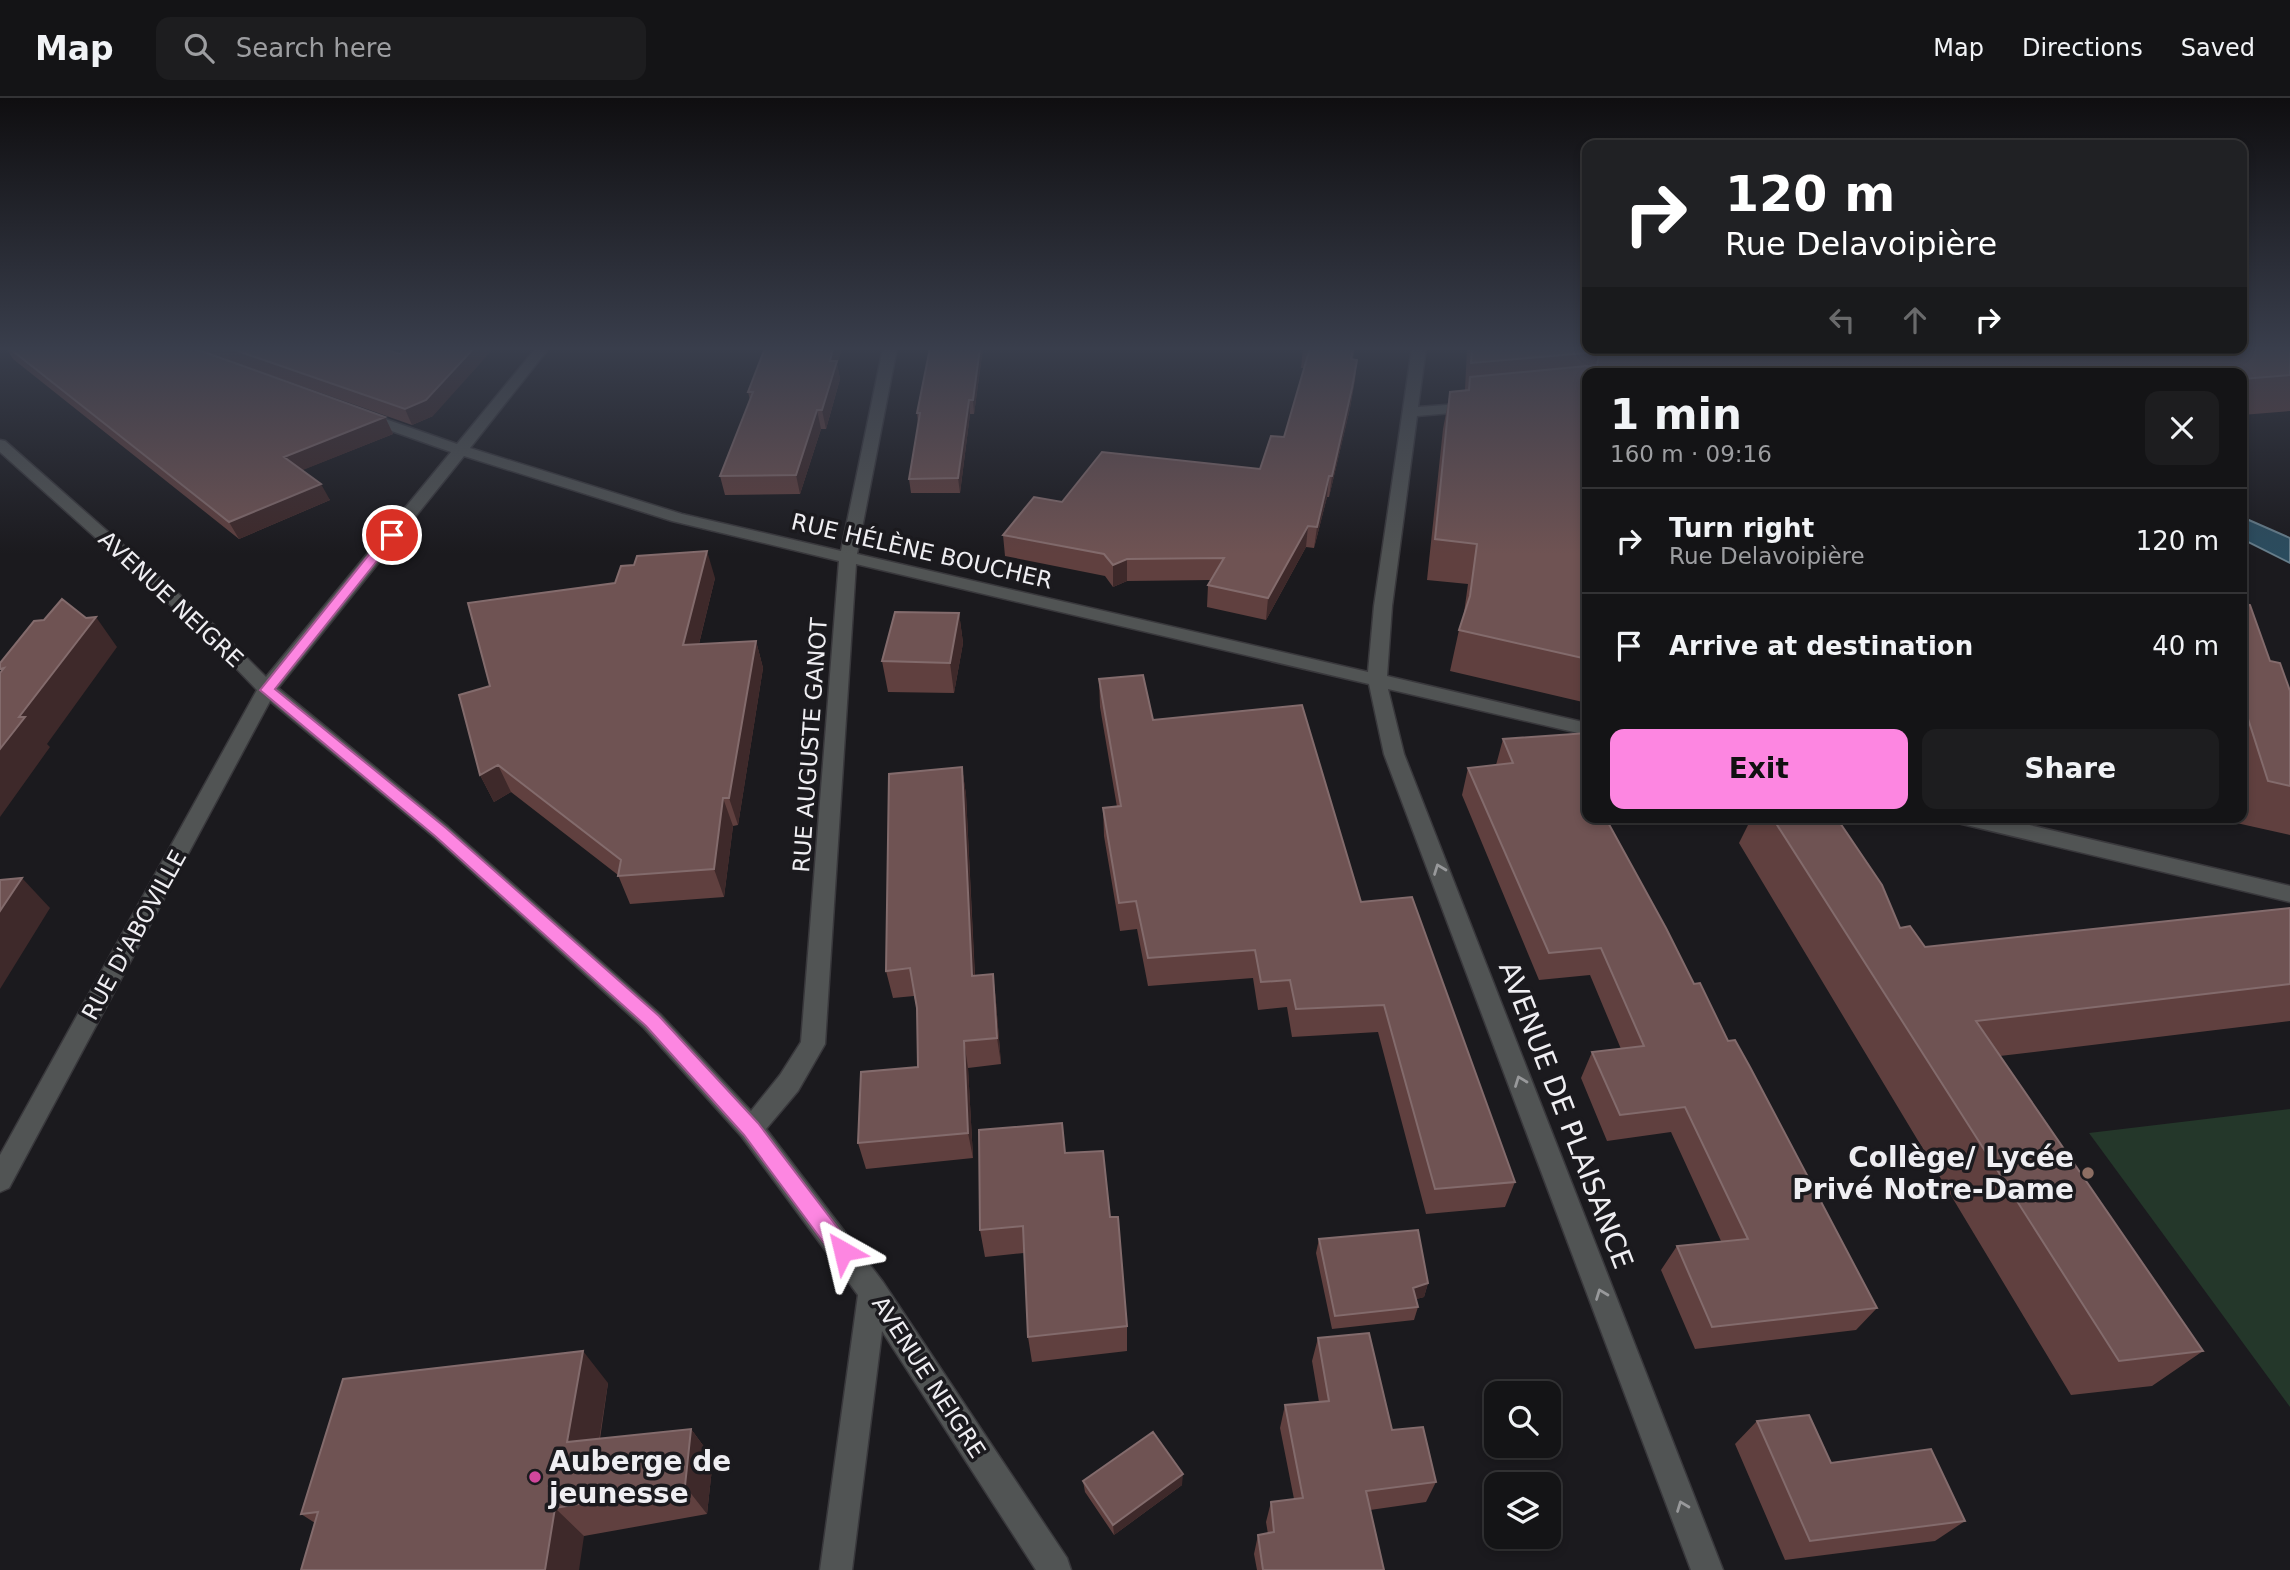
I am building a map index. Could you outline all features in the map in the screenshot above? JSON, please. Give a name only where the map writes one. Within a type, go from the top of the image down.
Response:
[{"type":"street","name":"RUE HÉLÈNE BOUCHER","points":[[364,417],[460,450],[678,518],[1582,728]]},
{"type":"street","name":"RUE D'ABOVILLE","points":[[0,1180],[267,690],[487,417]]},
{"type":"street","name":"RUE AUGUSTE GANOT","points":[[751,1129],[789,1083],[813,1044],[848,558],[876,417]]},
{"type":"street","name":"AVENUE DE PLAISANCE","points":[[1411,417],[1383,606],[1377,680],[1394,754],[1707,1570]]},
{"type":"street","name":"AVENUE NEIGRE","points":[[0,444],[210,631],[267,690],[441,832],[652,1021],[751,1129],[873,1292],[1055,1570]]},
{"type":"street","points":[[1988,823],[2290,894]]},
{"type":"street","points":[[836,1570],[873,1292]]},
{"type":"green space","points":[[2290,1109],[2290,1407],[2089,1133]]},
{"type":"water","points":[[2247,519],[2290,538],[2290,563],[2247,542]]},
{"type":"building","points":[[96,417],[385,417],[284,457],[321,484],[229,522]]},
{"type":"building","points":[[743,417],[815,417],[796,475],[720,476]]},
{"type":"building","points":[[919,417],[967,417],[958,478],[909,479]]},
{"type":"building","points":[[1290,417],[1345,417],[1317,527],[1308,526],[1268,598],[1208,585],[1224,558],[1127,559],[1113,565],[1104,554],[1003,535],[1034,497],[1062,502],[1102,452],[1260,469],[1271,436],[1284,437]]},
{"type":"building","points":[[1447,417],[1582,417],[1582,658],[1459,630],[1470,596],[1477,544],[1435,539]]},
{"type":"building","points":[[707,551],[683,645],[756,641],[729,798],[723,798],[714,869],[618,876],[621,860],[498,765],[480,775],[459,695],[490,686],[468,603],[615,583],[621,566],[634,565],[637,556]]},
{"type":"building","points":[[62,599],[86,618],[96,617],[19,717],[25,717],[0,749],[0,673],[4,668],[0,669],[0,663],[34,621],[44,620]]},
{"type":"building","points":[[2247,604],[2250,605],[2270,661],[2280,663],[2290,691],[2290,786],[2268,781],[2247,716]]},
{"type":"building","points":[[895,612],[959,613],[950,663],[882,661]]},
{"type":"building","points":[[1143,675],[1153,720],[1302,705],[1361,902],[1412,897],[1515,1182],[1435,1189],[1384,1005],[1296,1009],[1290,980],[1261,982],[1255,950],[1148,958],[1136,901],[1119,903],[1103,808],[1121,806],[1099,679]]},
{"type":"building","points":[[1582,733],[1582,823],[1608,823],[1694,984],[1700,983],[1728,1041],[1735,1040],[1750,1067],[1877,1308],[1712,1327],[1677,1246],[1748,1239],[1685,1107],[1620,1115],[1592,1052],[1644,1046],[1601,948],[1549,953],[1468,768],[1513,763],[1503,739]]},
{"type":"building","points":[[962,767],[972,976],[993,974],[997,1038],[964,1041],[968,1133],[858,1143],[861,1072],[918,1067],[917,1008],[910,968],[886,971],[889,774]]},
{"type":"building","points":[[1776,823],[1840,823],[1882,885],[1900,928],[1910,926],[1925,947],[2290,908],[2290,984],[1976,1021],[2203,1351],[2119,1361]]},
{"type":"building","points":[[22,878],[0,911],[0,880]]},
{"type":"building","points":[[1062,1123],[1065,1153],[1103,1151],[1110,1217],[1118,1217],[1127,1326],[1028,1337],[1023,1226],[980,1230],[979,1130]]},
{"type":"building","points":[[1418,1230],[1428,1283],[1413,1288],[1418,1307],[1335,1316],[1319,1239]]},
{"type":"building","points":[[1369,1333],[1392,1430],[1423,1427],[1436,1482],[1366,1491],[1384,1570],[1263,1570],[1258,1535],[1274,1532],[1271,1502],[1303,1498],[1285,1405],[1329,1401],[1318,1338]]},
{"type":"building","points":[[583,1351],[567,1442],[691,1429],[685,1486],[555,1508],[545,1570],[301,1570],[318,1512],[301,1514],[343,1379]]},
{"type":"building","points":[[1809,1415],[1831,1463],[1931,1449],[1965,1521],[1810,1541],[1757,1421]]},
{"type":"building","points":[[1153,1432],[1183,1474],[1113,1525],[1083,1481]]},
{"type":"place","name":"Collège/ Lycée Privé Notre-Dame","points":[[2088,1173]]},
{"type":"place","name":"Auberge de jeunesse","points":[[535,1477]]},
{"type":"route","points":[[392,535],[267,690],[441,832],[652,1021],[751,1129],[843,1251]]}]
